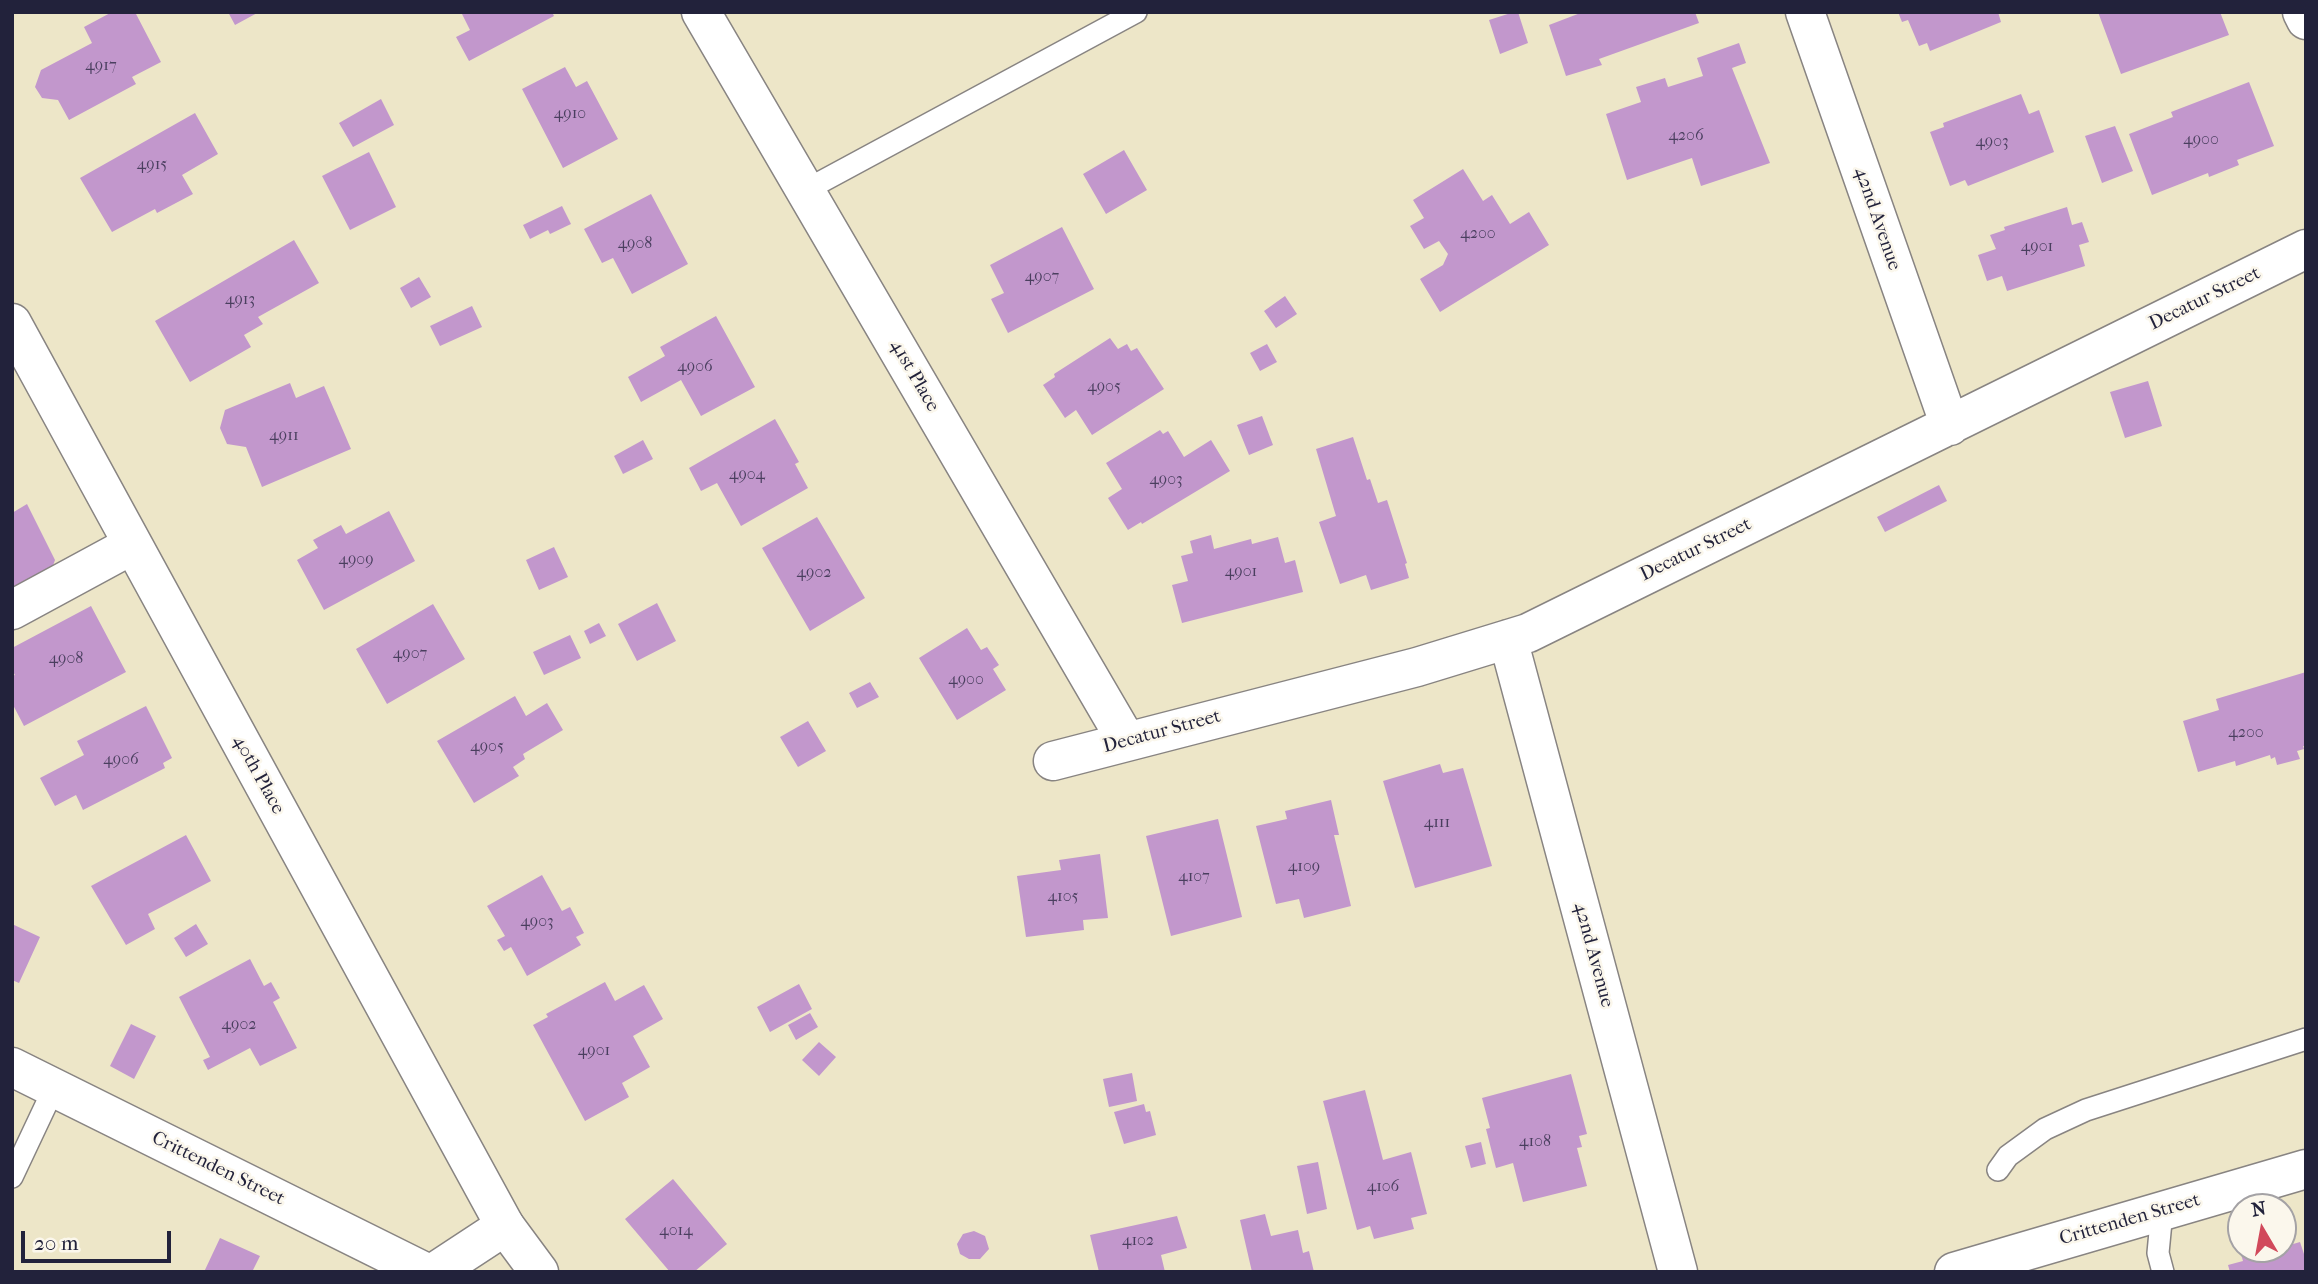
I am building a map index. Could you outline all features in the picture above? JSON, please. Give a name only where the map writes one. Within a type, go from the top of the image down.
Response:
[{"type":"street","name":"41st Place","points":[[701,12],[1126,740]]},
{"type":"street","name":"42nd Avenue","points":[[1805,12],[1950,426]]},
{"type":"street","points":[[2302,12],[2306,20]]},
{"type":"street","name":"Decatur Street","points":[[1053,761],[1417,667],[1528,633],[2306,249]]},
{"type":"street","name":"40th Place","points":[[12,323],[505,1226]]},
{"type":"street","points":[[12,610],[132,545]]},
{"type":"street","name":"42nd Avenue","points":[[1507,639],[1678,1272]]},
{"type":"street","name":"Crittenden Street","points":[[12,1067],[425,1272]]},
{"type":"street","name":"Crittenden Street","points":[[1954,1272],[2306,1169]]},
{"type":"street","points":[[435,1272],[505,1226],[539,1272]]},
{"type":"lane","points":[[806,190],[1136,12]]},
{"type":"lane","points":[[1998,1170],[2008,1156],[2045,1129],[2086,1110],[2306,1039]]},
{"type":"lane","points":[[12,1177],[54,1088]]},
{"type":"lane","points":[[2162,1211],[2158,1254],[2163,1272]]},
{"type":"building","points":[[112,12],[135,12],[161,62],[132,77],[136,84],[69,120],[58,100],[42,98],[35,87],[41,70],[92,43],[84,27]]},
{"type":"building","points":[[228,12],[259,12],[235,25]]},
{"type":"building","points":[[461,12],[552,12],[554,16],[469,61],[456,37],[470,30]]},
{"type":"building","points":[[1518,12],[1528,43],[1500,54],[1489,20]]},
{"type":"building","points":[[1583,12],[1695,12],[1699,23],[1599,59],[1602,65],[1566,76],[1549,25]]},
{"type":"building","points":[[1898,12],[1998,12],[2001,22],[1930,51],[1927,43],[1919,46],[1908,20],[1902,22]]},
{"type":"building","points":[[2098,12],[2220,12],[2229,35],[2121,74]]},
{"type":"building","points":[[1739,43],[1746,63],[1732,68],[1770,163],[1701,186],[1692,158],[1627,180],[1606,114],[1641,102],[1636,87],[1665,78],[1668,87],[1703,76],[1697,58]]},
{"type":"building","points":[[565,67],[576,87],[587,81],[618,139],[563,168],[522,89]]},
{"type":"building","points":[[2249,82],[2274,146],[2237,160],[2239,165],[2209,177],[2208,173],[2152,195],[2129,134],[2173,117],[2171,112]]},
{"type":"building","points":[[2021,94],[2029,114],[2039,110],[2054,152],[1968,186],[1965,180],[1950,186],[1930,132],[1944,127],[1943,123]]},
{"type":"building","points":[[381,99],[394,125],[353,147],[339,123]]},
{"type":"building","points":[[195,113],[218,154],[182,175],[193,194],[157,213],[155,209],[112,232],[80,178]]},
{"type":"building","points":[[2115,126],[2133,171],[2102,183],[2085,136]]},
{"type":"building","points":[[1124,150],[1147,190],[1106,214],[1083,174]]},
{"type":"building","points":[[369,152],[396,207],[350,230],[322,176]]},
{"type":"building","points":[[1463,169],[1483,201],[1492,195],[1510,224],[1529,212],[1549,245],[1440,312],[1420,279],[1443,265],[1448,254],[1439,241],[1424,249],[1410,226],[1424,218],[1413,200]]},
{"type":"building","points":[[651,194],[688,264],[632,294],[613,258],[602,263],[584,229]]},
{"type":"building","points":[[562,206],[571,224],[550,234],[548,230],[530,239],[523,225]]},
{"type":"building","points":[[2067,207],[2072,225],[2082,222],[2089,242],[2079,245],[2085,266],[2007,291],[2002,276],[1987,281],[1978,255],[1996,249],[1990,235],[2005,230],[2004,227]]},
{"type":"building","points":[[1062,227],[1094,289],[1008,333],[991,299],[1004,293],[990,265]]},
{"type":"building","points":[[294,240],[319,283],[258,317],[263,324],[244,335],[251,347],[190,382],[155,321]]},
{"type":"building","points":[[419,277],[431,297],[411,308],[400,288]]},
{"type":"building","points":[[1285,296],[1297,314],[1276,328],[1264,311]]},
{"type":"building","points":[[472,306],[482,327],[440,346],[430,326]]},
{"type":"building","points":[[716,316],[755,387],[701,416],[681,380],[641,402],[628,377],[665,356],[660,347]]},
{"type":"building","points":[[1110,338],[1118,349],[1127,344],[1131,351],[1137,348],[1164,389],[1092,435],[1076,410],[1065,418],[1043,385],[1055,377],[1054,374]]},
{"type":"building","points":[[1267,344],[1277,362],[1260,371],[1250,353]]},
{"type":"building","points":[[2148,381],[2162,426],[2125,438],[2110,392]]},
{"type":"building","points":[[290,383],[296,398],[324,386],[351,449],[262,487],[246,447],[227,444],[220,428],[225,410]]},
{"type":"building","points":[[1262,416],[1273,445],[1249,455],[1237,425]]},
{"type":"building","points":[[775,419],[799,462],[795,464],[808,488],[741,526],[717,483],[701,491],[689,468]]},
{"type":"building","points":[[1160,430],[1163,434],[1168,431],[1184,457],[1211,440],[1230,471],[1128,530],[1108,498],[1122,489],[1106,463]]},
{"type":"building","points":[[1353,437],[1367,480],[1370,479],[1378,503],[1387,500],[1407,563],[1405,564],[1409,578],[1371,590],[1366,575],[1340,584],[1319,522],[1336,516],[1316,449]]},
{"type":"building","points":[[643,440],[653,459],[623,474],[614,456]]},
{"type":"building","points":[[1939,485],[1947,501],[1885,532],[1877,517]]},
{"type":"building","points":[[27,504],[55,560],[50,574],[12,595],[12,513]]},
{"type":"building","points":[[389,511],[415,561],[324,610],[297,560],[318,548],[313,540],[341,525],[346,534]]},
{"type":"building","points":[[817,517],[865,598],[810,631],[762,548]]},
{"type":"building","points":[[1211,535],[1214,549],[1251,539],[1252,544],[1278,537],[1285,563],[1295,560],[1303,592],[1182,623],[1172,585],[1188,581],[1181,556],[1193,553],[1190,541]]},
{"type":"building","points":[[554,547],[568,577],[539,590],[526,560]]},
{"type":"building","points":[[657,603],[676,641],[637,661],[618,624]]},
{"type":"building","points":[[433,604],[465,659],[387,704],[356,649]]},
{"type":"building","points":[[91,606],[126,672],[24,726],[12,703],[12,676],[15,675],[12,670],[12,648]]},
{"type":"building","points":[[599,623],[606,636],[590,644],[584,631]]},
{"type":"building","points":[[967,628],[981,650],[987,647],[999,665],[993,669],[1006,690],[957,720],[919,658]]},
{"type":"building","points":[[570,635],[581,658],[544,675],[533,652]]},
{"type":"building","points":[[2306,672],[2306,746],[2297,751],[2300,759],[2277,765],[2275,757],[2271,759],[2270,755],[2236,766],[2235,761],[2198,772],[2183,721],[2219,710],[2216,699]]},
{"type":"building","points":[[870,682],[879,697],[857,708],[849,693]]},
{"type":"building","points":[[515,696],[526,716],[547,703],[563,730],[523,754],[525,759],[513,767],[519,776],[474,803],[437,741]]},
{"type":"building","points":[[146,706],[172,758],[163,763],[165,768],[83,810],[76,795],[55,806],[40,778],[84,755],[77,741]]},
{"type":"building","points":[[808,721],[826,751],[798,767],[780,737]]},
{"type":"building","points":[[1440,764],[1443,773],[1463,768],[1492,866],[1415,888],[1383,781]]},
{"type":"building","points":[[1331,800],[1339,835],[1334,835],[1351,906],[1304,918],[1299,899],[1276,904],[1256,826],[1287,819],[1285,811]]},
{"type":"building","points":[[1218,819],[1242,917],[1171,936],[1146,836]]},
{"type":"building","points":[[186,835],[211,881],[148,914],[155,929],[126,945],[91,886]]},
{"type":"building","points":[[1100,854],[1108,918],[1083,920],[1084,930],[1026,937],[1017,876],[1061,870],[1059,860]]},
{"type":"building","points":[[542,875],[562,911],[570,907],[584,933],[576,937],[581,945],[527,976],[511,947],[504,951],[497,940],[505,936],[487,906]]},
{"type":"building","points":[[12,924],[40,937],[19,983],[12,980]]},
{"type":"building","points":[[196,924],[208,944],[186,957],[174,938]]},
{"type":"building","points":[[250,959],[264,986],[271,982],[280,998],[273,1002],[297,1048],[260,1066],[250,1048],[208,1070],[203,1060],[210,1057],[179,997]]},
{"type":"building","points":[[605,982],[615,1001],[644,985],[663,1019],[633,1036],[650,1067],[622,1083],[629,1097],[585,1121],[533,1025],[548,1017],[546,1014]]},
{"type":"building","points":[[799,984],[812,1009],[770,1032],[757,1007]]},
{"type":"building","points":[[810,1013],[818,1027],[796,1040],[788,1025]]},
{"type":"building","points":[[131,1024],[156,1036],[134,1079],[110,1066]]},
{"type":"building","points":[[819,1042],[836,1057],[819,1076],[802,1060]]},
{"type":"building","points":[[1132,1073],[1137,1101],[1109,1107],[1103,1079]]},
{"type":"building","points":[[1571,1074],[1587,1134],[1579,1136],[1582,1147],[1577,1148],[1587,1186],[1523,1202],[1513,1163],[1496,1168],[1486,1129],[1490,1128],[1482,1098]]},
{"type":"building","points":[[1365,1090],[1383,1160],[1411,1152],[1427,1214],[1411,1218],[1414,1229],[1374,1239],[1370,1226],[1357,1230],[1323,1101]]},
{"type":"building","points":[[1144,1104],[1146,1112],[1150,1111],[1156,1135],[1124,1144],[1114,1112]]},
{"type":"building","points":[[1481,1142],[1486,1164],[1471,1168],[1465,1146]]},
{"type":"building","points":[[1318,1162],[1327,1209],[1307,1214],[1297,1166]]},
{"type":"building","points":[[673,1179],[727,1244],[694,1272],[670,1272],[625,1219]]},
{"type":"building","points":[[1265,1214],[1271,1236],[1298,1230],[1303,1253],[1309,1251],[1314,1272],[1252,1272],[1240,1220]]},
{"type":"building","points":[[1177,1216],[1187,1248],[1161,1255],[1165,1272],[1099,1272],[1090,1235]]},
{"type":"building","points":[[974,1231],[985,1236],[989,1249],[980,1259],[969,1259],[960,1254],[957,1244],[963,1234]]},
{"type":"building","points":[[220,1238],[260,1256],[252,1272],[204,1272]]},
{"type":"building","points":[[2300,1242],[2306,1260],[2306,1272],[2230,1272],[2228,1265],[2236,1263],[2297,1263],[2297,1243]]}]
